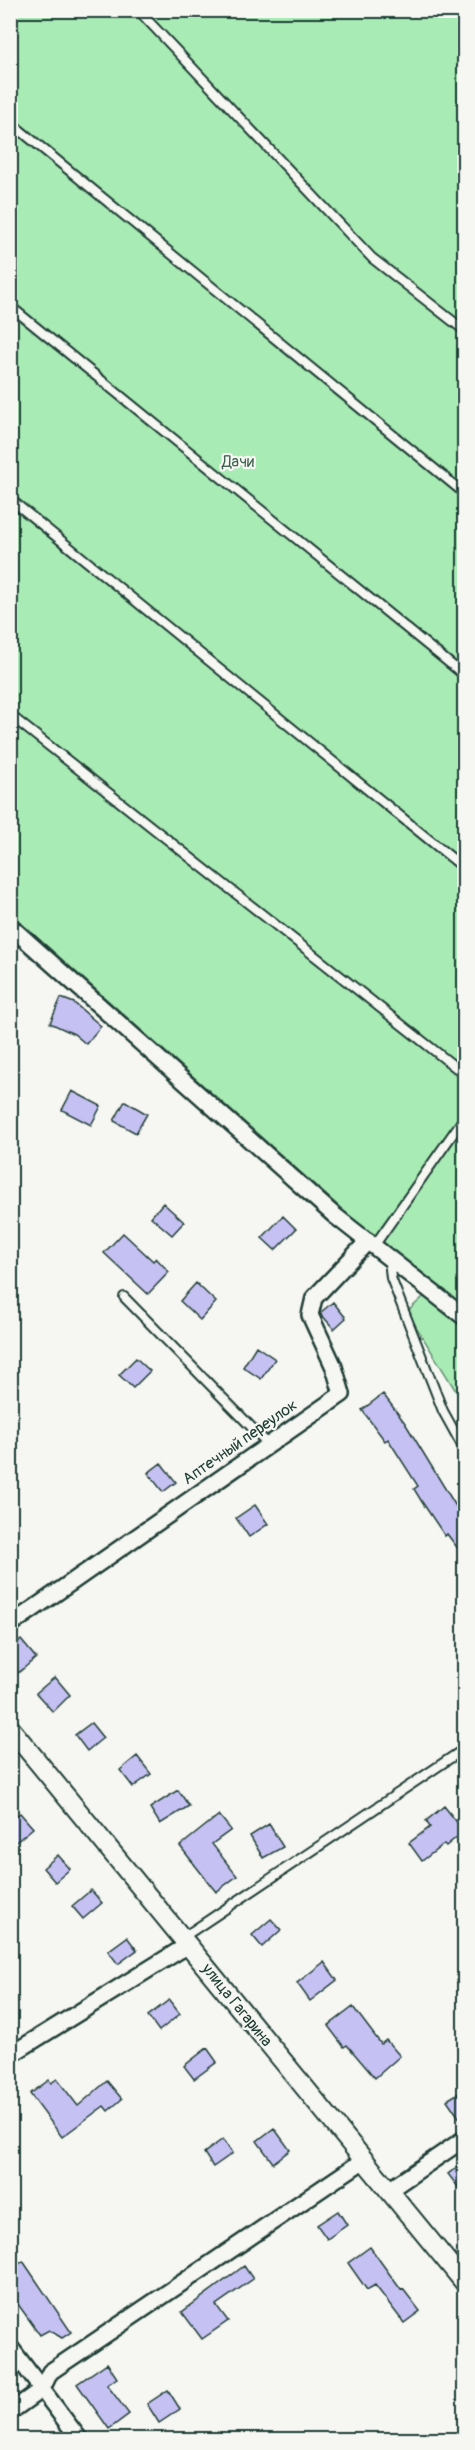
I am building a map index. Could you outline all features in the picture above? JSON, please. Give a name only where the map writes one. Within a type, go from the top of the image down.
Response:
[{"type":"street","points":[[10,926],[334,1215],[465,1317]]},
{"type":"street","name":"Аптечный переулок","points":[[10,1625],[342,1394],[334,1367],[310,1315],[314,1298],[371,1244]]},
{"type":"street","name":"улица Гагарина","points":[[10,1728],[465,2282]]},
{"type":"street","points":[[10,2055],[185,1942]]},
{"type":"street","points":[[388,2190],[465,2139]]},
{"type":"street","points":[[10,2412],[42,2389],[50,2372],[364,2160]]},
{"type":"street","points":[[10,2347],[80,2439]]},
{"type":"lane","points":[[138,10],[372,258],[465,330]]},
{"type":"lane","points":[[456,10],[465,19]]},
{"type":"lane","points":[[10,122],[465,493]]},
{"type":"lane","points":[[10,306],[465,675]]},
{"type":"lane","points":[[10,499],[465,868]]},
{"type":"lane","points":[[10,715],[465,1074]]},
{"type":"lane","points":[[371,1244],[465,1118]]},
{"type":"lane","points":[[389,1257],[390,1278],[443,1411],[465,1449]]},
{"type":"lane","points":[[124,1297],[268,1444]]},
{"type":"lane","points":[[185,1942],[465,1749]]},
{"type":"green space","name":"Дачи","points":[[11,11],[464,11],[464,1404],[407,1312],[435,1286],[373,1237],[11,914]]},
{"type":"building","points":[[61,998],[74,1003],[101,1026],[86,1044],[74,1034],[50,1023]]},
{"type":"building","points":[[72,1091],[101,1106],[91,1125],[62,1110]]},
{"type":"building","points":[[125,1101],[147,1114],[136,1133],[114,1121]]},
{"type":"building","points":[[163,1203],[184,1222],[172,1235],[151,1217]]},
{"type":"building","points":[[283,1216],[296,1229],[275,1250],[262,1238]]},
{"type":"building","points":[[123,1233],[153,1261],[156,1258],[169,1272],[148,1294],[104,1253]]},
{"type":"building","points":[[196,1283],[216,1302],[200,1320],[180,1301]]},
{"type":"building","points":[[333,1302],[346,1318],[334,1329],[320,1313]]},
{"type":"building","points":[[256,1346],[275,1359],[261,1379],[243,1367]]},
{"type":"building","points":[[136,1358],[150,1371],[133,1388],[119,1375]]},
{"type":"building","points":[[383,1394],[405,1423],[465,1521],[465,1558],[447,1534],[445,1536],[422,1502],[414,1489],[418,1486],[388,1439],[385,1441],[362,1410]]},
{"type":"building","points":[[161,1463],[176,1482],[163,1492],[148,1473]]},
{"type":"building","points":[[255,1505],[268,1524],[249,1537],[236,1518]]},
{"type":"building","points":[[21,1640],[36,1658],[18,1673],[10,1663],[10,1648]]},
{"type":"building","points":[[55,1677],[70,1695],[53,1712],[36,1693]]},
{"type":"building","points":[[91,1723],[103,1738],[87,1751],[75,1735]]},
{"type":"building","points":[[137,1756],[151,1774],[133,1787],[120,1770]]},
{"type":"building","points":[[178,1790],[189,1806],[160,1824],[150,1808]]},
{"type":"building","points":[[444,1806],[464,1831],[422,1861],[409,1843],[430,1827],[426,1821]]},
{"type":"building","points":[[20,1813],[33,1828],[10,1847],[10,1821]]},
{"type":"building","points":[[219,1815],[231,1830],[212,1844],[237,1876],[216,1892],[180,1846]]},
{"type":"building","points":[[269,1824],[283,1847],[263,1858],[250,1836]]},
{"type":"building","points":[[58,1855],[70,1869],[55,1882],[43,1868]]},
{"type":"building","points":[[91,1890],[102,1903],[83,1919],[72,1906]]},
{"type":"building","points":[[271,1919],[281,1930],[262,1947],[252,1935]]},
{"type":"building","points":[[127,1937],[137,1950],[118,1964],[108,1951]]},
{"type":"building","points":[[324,1962],[337,1980],[310,2001],[297,1983]]},
{"type":"building","points":[[169,2000],[180,2014],[159,2031],[148,2016]]},
{"type":"building","points":[[353,2007],[381,2044],[386,2040],[400,2056],[375,2078],[347,2045],[344,2047],[328,2026]]},
{"type":"building","points":[[207,2048],[217,2062],[194,2079],[184,2066]]},
{"type":"building","points":[[57,2079],[78,2106],[107,2081],[122,2099],[108,2111],[104,2106],[62,2137],[30,2094],[49,2080],[51,2083]]},
{"type":"building","points":[[465,2089],[465,2126],[447,2100]]},
{"type":"building","points":[[274,2128],[290,2150],[273,2163],[257,2141]]},
{"type":"building","points":[[223,2139],[233,2153],[213,2167],[204,2153]]},
{"type":"building","points":[[465,2161],[465,2196],[448,2174]]},
{"type":"building","points":[[338,2211],[347,2225],[327,2239],[317,2225]]},
{"type":"building","points":[[370,2247],[401,2290],[403,2289],[420,2311],[404,2323],[375,2285],[367,2290],[348,2263]]},
{"type":"building","points":[[23,2261],[71,2332],[62,2338],[49,2330],[40,2335],[10,2293],[10,2271]]},
{"type":"building","points":[[244,2266],[253,2279],[216,2305],[228,2321],[202,2339],[182,2312]]},
{"type":"building","points":[[107,2363],[117,2378],[107,2385],[129,2414],[109,2429],[77,2384]]},
{"type":"building","points":[[168,2390],[180,2409],[159,2423],[147,2404]]}]
